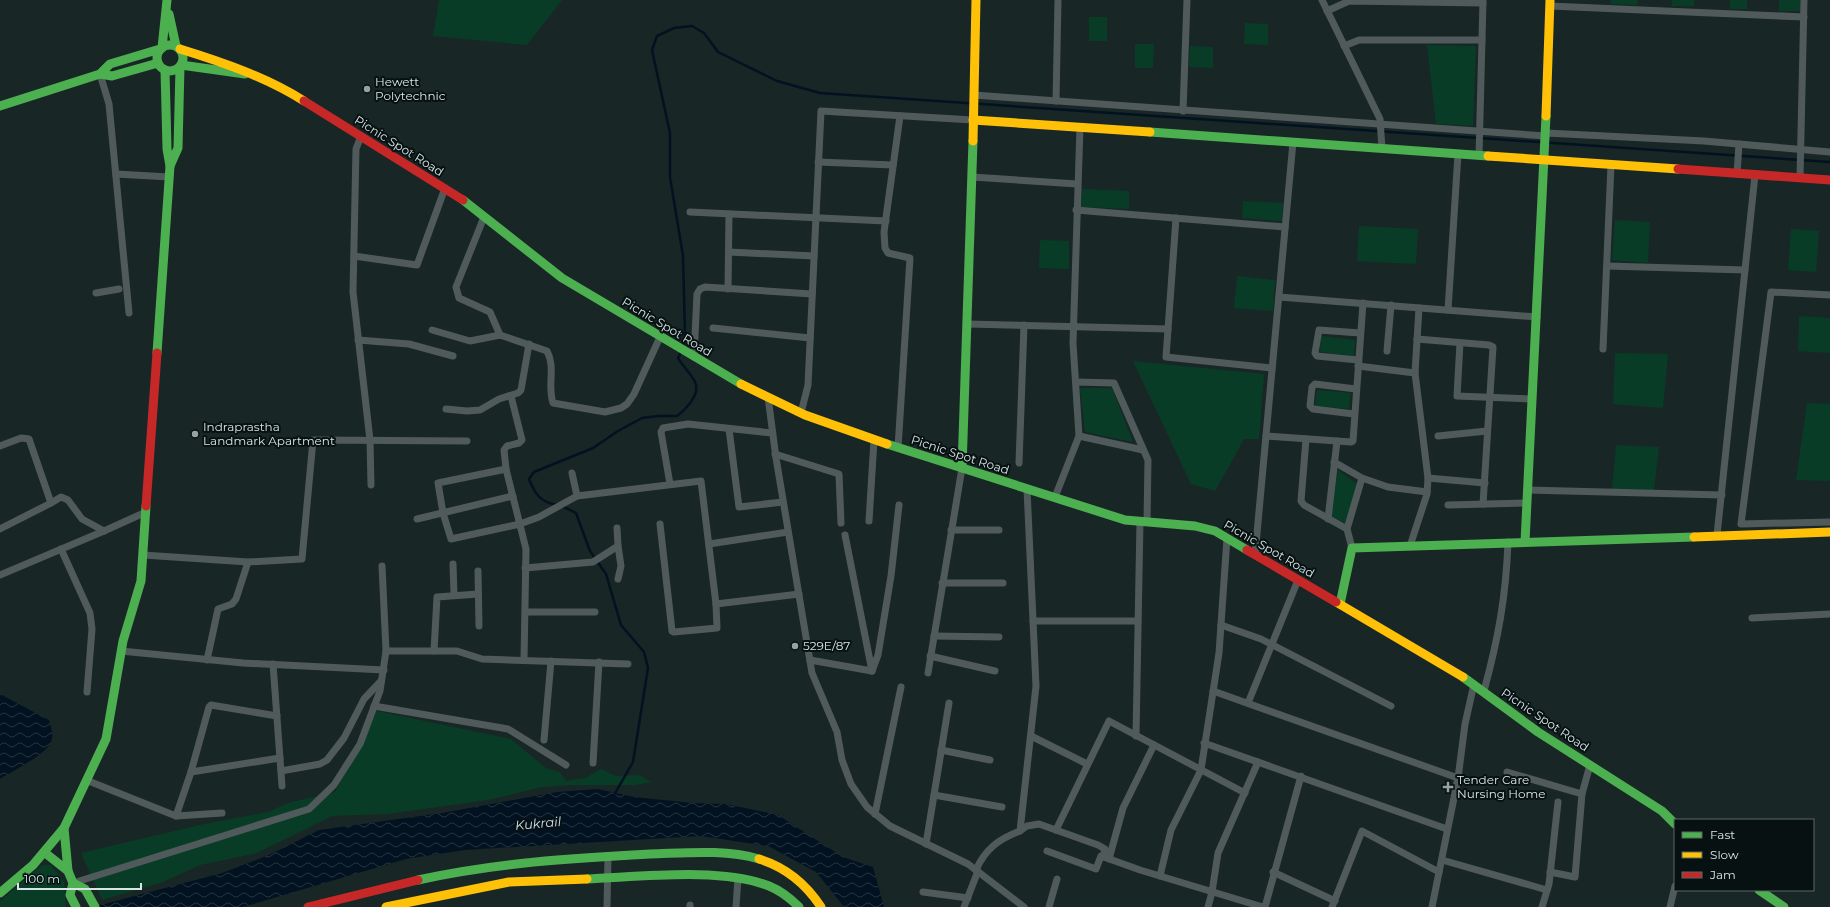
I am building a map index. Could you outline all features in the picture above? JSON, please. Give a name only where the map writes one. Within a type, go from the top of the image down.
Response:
[{"type":"street","points":[[928,673],[962,468],[968,324],[976,0]]},
{"type":"street","points":[[1056,101],[1058,0]]},
{"type":"street","points":[[1183,111],[1187,0]]},
{"type":"street","points":[[1322,0],[1380,119],[1382,149]]},
{"type":"street","points":[[1800,178],[1804,0]]},
{"type":"street","points":[[1327,11],[1349,1],[1483,1],[1479,156]]},
{"type":"street","points":[[1524,542],[1545,160],[1550,3],[1804,16]]},
{"type":"street","points":[[167,4],[178,47],[184,59],[181,66],[178,148],[170,166]]},
{"type":"street","points":[[0,893],[32,865],[64,828],[106,739],[121,651],[141,581],[170,166],[167,149],[165,70],[158,63],[157,56],[161,49],[167,4]]},
{"type":"street","points":[[1344,46],[1359,40],[1482,40]]},
{"type":"street","points":[[100,74],[110,64],[161,49],[168,45],[178,47]]},
{"type":"street","name":"Picnic Spot Road","points":[[178,47],[230,64],[248,74],[290,92],[445,188],[562,278],[737,382],[801,413],[898,448],[1125,520],[1195,526],[1215,531],[1435,659],[1474,684],[1538,732],[1662,811],[1674,823]]},
{"type":"street","points":[[0,106],[100,74],[112,76],[158,63]]},
{"type":"street","points":[[165,70],[174,70],[181,66]]},
{"type":"street","name":"Picnic Spot Road","points":[[181,66],[248,74]]},
{"type":"street","points":[[100,74],[109,104],[130,313]]},
{"type":"street","points":[[974,100],[1056,101],[1183,111],[1381,130],[1479,136],[1739,148],[1801,153],[1830,152]]},
{"type":"street","points":[[801,413],[808,385],[821,111],[1080,127],[1830,180]]},
{"type":"street","points":[[898,448],[910,258],[888,253],[885,248],[886,221],[900,116]]},
{"type":"street","points":[[1055,497],[1079,436],[1073,326],[1080,127]]},
{"type":"street","points":[[361,136],[356,149],[353,292],[370,440],[371,485]]},
{"type":"street","points":[[1255,555],[1293,142]]},
{"type":"street","points":[[1737,174],[1739,148]]},
{"type":"street","points":[[1448,310],[1458,154]]},
{"type":"street","points":[[818,162],[893,165]]},
{"type":"street","points":[[1603,349],[1611,165]]},
{"type":"street","points":[[116,174],[169,177]]},
{"type":"street","points":[[1717,535],[1755,175]]},
{"type":"street","points":[[972,177],[1077,184]]},
{"type":"street","points":[[354,256],[417,265],[445,188]]},
{"type":"street","points":[[1076,210],[1285,227]]},
{"type":"street","points":[[690,212],[886,221]]},
{"type":"street","points":[[728,289],[729,214]]},
{"type":"street","points":[[484,217],[456,287],[459,298],[490,312],[500,335]]},
{"type":"street","points":[[1176,218],[1166,356],[1272,368]]},
{"type":"street","points":[[729,252],[814,256]]},
{"type":"street","points":[[1607,266],[1745,270]]},
{"type":"street","points":[[691,355],[698,292],[705,287],[812,294]]},
{"type":"street","points":[[96,293],[119,289]]},
{"type":"street","points":[[1830,295],[1771,292],[1741,524],[1830,522]]},
{"type":"street","points":[[1279,297],[1536,317]]},
{"type":"street","points":[[1266,436],[1353,441],[1363,303]]},
{"type":"street","points":[[1387,351],[1391,305]]},
{"type":"street","points":[[1410,546],[1427,492],[1428,478],[1415,373],[1419,308]]},
{"type":"street","points":[[968,324],[1168,329]]},
{"type":"street","points":[[1019,463],[1024,325]]},
{"type":"street","points":[[713,328],[810,338]]},
{"type":"street","points":[[432,330],[470,341],[500,335],[547,351],[553,366],[550,386],[553,402],[605,412],[621,408],[627,404],[634,394],[660,337]]},
{"type":"street","points":[[1360,333],[1319,330],[1315,353],[1317,356],[1415,373]]},
{"type":"street","points":[[1417,339],[1489,345],[1493,348],[1483,504]]},
{"type":"street","points":[[358,340],[409,344],[453,356]]},
{"type":"street","points":[[1460,343],[1457,396],[1532,399]]},
{"type":"street","points":[[446,409],[467,411],[480,410],[499,399],[511,396],[520,390],[529,344]]},
{"type":"street","points":[[1076,382],[1114,383],[1148,460],[1138,621],[1136,736]]},
{"type":"street","points":[[1354,414],[1313,409],[1310,406],[1312,387],[1315,384],[1356,389]]},
{"type":"street","points":[[511,396],[522,440],[519,443],[505,448],[506,469],[526,549],[524,660]]},
{"type":"street","points":[[768,397],[775,454],[812,673],[819,693],[837,732],[842,760],[851,784],[867,807],[890,826],[968,864],[1024,907]]},
{"type":"street","points":[[670,484],[661,429],[688,424],[772,433]]},
{"type":"street","points":[[729,429],[739,508],[783,502]]},
{"type":"street","points":[[1438,436],[1487,431]]},
{"type":"street","points":[[1079,436],[1144,450]]},
{"type":"street","points":[[0,446],[21,438],[29,439],[51,503]]},
{"type":"street","points":[[1306,439],[1301,501],[1304,505],[1347,529]]},
{"type":"street","points":[[143,555],[248,562],[302,559],[313,440],[466,441]]},
{"type":"street","points":[[869,521],[874,440]]},
{"type":"street","points":[[1328,519],[1337,441]]},
{"type":"street","points":[[775,454],[839,474],[841,523]]},
{"type":"street","points":[[1334,462],[1362,478],[1388,487],[1427,492]]},
{"type":"street","points":[[506,469],[441,481],[437,485],[443,513],[451,539],[520,524],[558,508],[577,496],[699,480],[702,483],[716,604],[717,628],[672,631],[660,524]]},
{"type":"street","points":[[572,474],[577,496]]},
{"type":"street","points":[[1340,604],[1352,548],[1347,529],[1362,478]]},
{"type":"street","points":[[1428,478],[1485,483]]},
{"type":"street","points":[[1020,831],[1036,686],[1027,489]]},
{"type":"street","points":[[1527,490],[1722,495]]},
{"type":"street","points":[[417,520],[513,496]]},
{"type":"street","points":[[0,529],[61,497],[68,500],[82,519],[104,531]]},
{"type":"street","points":[[1448,505],[1527,503]]},
{"type":"street","points":[[872,671],[879,648],[891,576],[899,505]]},
{"type":"street","points":[[0,574],[146,512]]},
{"type":"street","points":[[617,528],[621,566],[618,579]]},
{"type":"street","points":[[951,530],[999,530]]},
{"type":"street","points":[[709,544],[788,532]]},
{"type":"street","points":[[1352,548],[1830,532]]},
{"type":"street","points":[[845,535],[872,671]]},
{"type":"street","points":[[1160,876],[1171,830],[1201,770],[1221,625],[1227,538]]},
{"type":"street","points":[[1484,692],[1500,630],[1506,588],[1508,542]]},
{"type":"street","points":[[526,568],[593,562],[618,546]]},
{"type":"street","points":[[61,549],[90,613],[92,629],[87,692]]},
{"type":"street","points":[[207,660],[218,609],[232,604],[236,599],[248,562]]},
{"type":"street","points":[[453,564],[454,595]]},
{"type":"street","points":[[73,882],[309,808],[334,786],[360,744],[380,691],[386,651],[382,566]]},
{"type":"street","points":[[478,571],[479,626]]},
{"type":"street","points":[[1248,703],[1298,580]]},
{"type":"street","points":[[942,583],[1003,583]]},
{"type":"street","points":[[434,651],[437,597],[478,594]]},
{"type":"street","points":[[716,604],[799,594]]},
{"type":"street","points":[[526,612],[595,612]]},
{"type":"street","points":[[1752,618],[1830,614]]},
{"type":"street","points":[[1033,621],[1138,621]]},
{"type":"street","points":[[1221,625],[1271,644],[1391,706]]},
{"type":"street","points":[[934,636],[999,637]]},
{"type":"street","points":[[121,651],[207,660],[384,670]]},
{"type":"street","points":[[386,651],[457,651],[482,659],[628,664]]},
{"type":"street","points":[[930,656],[995,671]]},
{"type":"street","points":[[810,660],[872,671]]},
{"type":"street","points":[[544,740],[551,661]]},
{"type":"street","points":[[593,763],[599,662]]},
{"type":"street","points":[[273,664],[282,786]]},
{"type":"street","points":[[281,771],[320,764],[327,760],[344,738],[364,699],[381,681]]},
{"type":"street","points":[[1432,907],[1458,778],[1465,724],[1474,684]]},
{"type":"street","points":[[875,814],[901,687]]},
{"type":"street","points":[[1213,691],[1458,778]]},
{"type":"street","points":[[926,844],[949,703]]},
{"type":"street","points":[[176,816],[191,772],[209,707],[211,705],[277,716]]},
{"type":"street","points":[[374,706],[508,729],[566,765]]},
{"type":"street","points":[[1056,830],[1109,721],[1245,793]]},
{"type":"street","points":[[1030,736],[1087,764]]},
{"type":"street","points":[[1204,743],[1301,776],[1447,829]]},
{"type":"street","points":[[1106,858],[1123,808],[1154,745]]},
{"type":"street","points":[[941,750],[990,760]]},
{"type":"street","points":[[191,772],[280,758]]},
{"type":"street","points":[[1208,907],[1212,892],[1218,853],[1258,762]]},
{"type":"street","points":[[1550,872],[1575,877],[1582,794],[1590,764]]},
{"type":"street","points":[[1506,772],[1582,794]]},
{"type":"street","points":[[1047,851],[1096,869],[1101,856],[1160,876],[1264,907],[1301,776]]},
{"type":"street","points":[[86,780],[176,816],[222,813]]},
{"type":"street","points":[[934,795],[1002,808]]},
{"type":"street","points":[[1542,907],[1550,872],[1558,802]]},
{"type":"street","points":[[964,907],[981,857],[1002,838],[1020,831],[1027,826],[1039,824],[1098,845],[1106,849],[1106,858]]},
{"type":"street","points":[[64,828],[68,871],[73,882],[85,889],[89,894],[95,907]]},
{"type":"street","points":[[1273,872],[1333,904],[1362,831],[1439,872]]},
{"type":"street","points":[[44,852],[68,871]]},
{"type":"street","points":[[308,907],[412,882],[508,864],[608,856],[711,853],[751,857],[787,871],[816,898],[821,907]]},
{"type":"street","points":[[607,907],[608,856]]},
{"type":"street","points":[[1442,860],[1547,890]]},
{"type":"street","points":[[386,907],[509,882],[708,875],[738,878],[770,886],[799,907]]},
{"type":"street","points":[[736,907],[738,878]]},
{"type":"street","points":[[1049,907],[1056,879]]},
{"type":"street","points":[[73,882],[70,895],[74,903]]},
{"type":"street","points":[[1670,907],[1674,890]]},
{"type":"street","points":[[1760,891],[1784,907]]},
{"type":"street","points":[[923,892],[968,898]]},
{"type":"green space","points":[[439,0],[562,0],[527,45],[433,36]]},
{"type":"green space","points":[[1611,0],[1638,0],[1637,5],[1611,4]]},
{"type":"green space","points":[[1672,0],[1694,0],[1694,6],[1672,6]]},
{"type":"green space","points":[[1730,0],[1747,0],[1747,9],[1730,9]]},
{"type":"green space","points":[[1779,0],[1800,0],[1800,11],[1779,11]]},
{"type":"green space","points":[[1089,17],[1107,17],[1107,41],[1089,41]]},
{"type":"green space","points":[[1245,23],[1268,24],[1268,45],[1244,44]]},
{"type":"green space","points":[[1135,44],[1154,44],[1153,68],[1135,68]]},
{"type":"green space","points":[[1427,45],[1476,46],[1473,126],[1436,124]]},
{"type":"green space","points":[[1190,46],[1213,47],[1213,68],[1189,67]]},
{"type":"green space","points":[[1082,189],[1129,191],[1129,209],[1081,207]]},
{"type":"green space","points":[[1243,201],[1283,203],[1282,221],[1242,218]]},
{"type":"green space","points":[[1615,220],[1650,222],[1648,263],[1612,260]]},
{"type":"green space","points":[[1359,226],[1418,229],[1416,264],[1357,261]]},
{"type":"green space","points":[[1791,229],[1819,231],[1816,272],[1788,270]]},
{"type":"green space","points":[[1040,240],[1069,241],[1069,269],[1039,268]]},
{"type":"green space","points":[[1237,276],[1275,280],[1273,311],[1234,308]]},
{"type":"green space","points":[[1799,316],[1830,318],[1830,353],[1798,351]]},
{"type":"green space","points":[[1321,336],[1355,340],[1354,356],[1320,352]]},
{"type":"green space","points":[[1615,353],[1668,354],[1663,408],[1613,404]]},
{"type":"green space","points":[[1133,361],[1264,374],[1259,439],[1244,439],[1215,491],[1191,484]]},
{"type":"green space","points":[[1080,388],[1112,388],[1133,442],[1085,432]]},
{"type":"green space","points":[[1317,390],[1351,393],[1349,409],[1315,406]]},
{"type":"green space","points":[[1807,403],[1830,404],[1830,481],[1796,480]]},
{"type":"green space","points":[[1616,445],[1659,447],[1654,490],[1612,489]]},
{"type":"green space","points":[[1338,470],[1357,484],[1345,523],[1331,516]]},
{"type":"green space","points":[[377,711],[511,739],[546,768],[560,772],[566,781],[585,778],[601,769],[616,776],[639,775],[651,782],[636,785],[569,785],[542,787],[488,800],[387,814],[332,816],[257,853],[200,865],[163,882],[102,900],[81,853],[204,824],[268,812],[288,803],[335,792],[361,746]]},
{"type":"green space","points":[[42,865],[51,865],[64,882],[66,907],[0,907],[0,901]]},
{"type":"water","points":[[0,694],[49,720],[52,736],[51,742],[43,752],[0,779]]},
{"type":"water","name":"Kukrail","points":[[598,789],[634,797],[693,803],[726,804],[778,815],[843,857],[873,867],[884,907],[844,907],[816,872],[768,846],[701,836],[465,850],[406,859],[243,907],[93,907],[222,873],[269,855],[319,830],[442,813],[557,792]]},
{"type":"waterway","points":[[683,347],[685,334],[683,256],[670,177],[670,133],[652,50],[657,36],[674,28],[692,26],[704,33],[718,52],[777,81],[820,93],[1830,162]]},
{"type":"waterway","points":[[557,505],[546,502],[536,493],[529,479],[534,472],[593,448],[618,431],[642,418],[677,416],[692,401],[696,391],[695,382],[678,358],[681,352]]},
{"type":"waterway","points":[[562,506],[576,513],[590,551],[606,574],[621,625],[644,652],[648,668],[633,762],[614,795]]},
{"type":"traffic: fast","points":[[162,48],[167,0]]},
{"type":"traffic: fast","points":[[169,14],[176,46]]},
{"type":"traffic: fast","points":[[170,45],[179,49],[183,58],[179,67],[170,71],[161,67],[157,58],[161,49],[170,45]]},
{"type":"traffic: fast","points":[[0,106],[100,74],[110,64],[160,49]]},
{"type":"traffic: fast","points":[[100,74],[112,76],[158,63]]},
{"type":"traffic: fast","points":[[181,65],[245,74]]},
{"type":"traffic: fast","points":[[170,166],[178,148],[180,67]]},
{"type":"traffic: fast","points":[[157,353],[170,166],[167,149],[165,70]]},
{"type":"traffic: fast","points":[[1525,542],[1546,116]]},
{"type":"traffic: fast","points":[[1150,132],[1488,156]]},
{"type":"traffic: fast","points":[[962,468],[973,141]]},
{"type":"traffic: fast","points":[[463,200],[562,278],[741,384]]},
{"type":"traffic: fast","points":[[887,444],[1125,520],[1195,526],[1215,531],[1247,550]]},
{"type":"traffic: fast","points":[[0,893],[33,865],[64,828],[106,739],[123,641],[141,581],[146,506]]},
{"type":"traffic: fast","points":[[1340,604],[1352,548],[1694,537]]},
{"type":"traffic: fast","points":[[1463,677],[1538,732],[1662,811],[1674,823]]},
{"type":"traffic: fast","points":[[64,828],[68,871]]},
{"type":"traffic: fast","points":[[44,852],[68,871],[73,883],[85,889],[95,907]]},
{"type":"traffic: fast","points":[[418,880],[505,865],[592,857],[705,852],[732,854],[759,859]]},
{"type":"traffic: fast","points":[[587,879],[655,875],[704,875],[728,877],[750,880],[769,886],[785,895],[799,907]]},
{"type":"traffic: fast","points":[[73,883],[70,895],[76,907]]},
{"type":"traffic: fast","points":[[1760,891],[1784,907]]},
{"type":"traffic: slow","points":[[973,141],[976,0]]},
{"type":"traffic: slow","points":[[1546,116],[1550,0]]},
{"type":"traffic: slow","points":[[180,49],[259,77],[304,101]]},
{"type":"traffic: slow","points":[[973,120],[1150,132]]},
{"type":"traffic: slow","points":[[1488,156],[1678,169]]},
{"type":"traffic: slow","points":[[741,384],[805,415],[887,444]]},
{"type":"traffic: slow","points":[[1694,537],[1830,532]]},
{"type":"traffic: slow","points":[[1336,602],[1463,677]]},
{"type":"traffic: slow","points":[[759,859],[769,862],[794,877],[809,891],[821,907]]},
{"type":"traffic: slow","points":[[386,907],[509,882],[587,879]]},
{"type":"traffic: jam","points":[[304,101],[463,200]]},
{"type":"traffic: jam","points":[[1678,169],[1830,180]]},
{"type":"traffic: jam","points":[[146,506],[157,353]]},
{"type":"traffic: jam","points":[[1247,550],[1336,602]]},
{"type":"traffic: jam","points":[[308,907],[418,880]]},
{"type":"place","name":"Hewett Polytechnic","points":[[367,89]]},
{"type":"place","name":"Indraprastha Landmark Apartment","points":[[195,434]]},
{"type":"place","name":"529E/87","points":[[795,646]]},
{"type":"place","name":"Tender Care Nursing Home","points":[[1448,787]]}]
